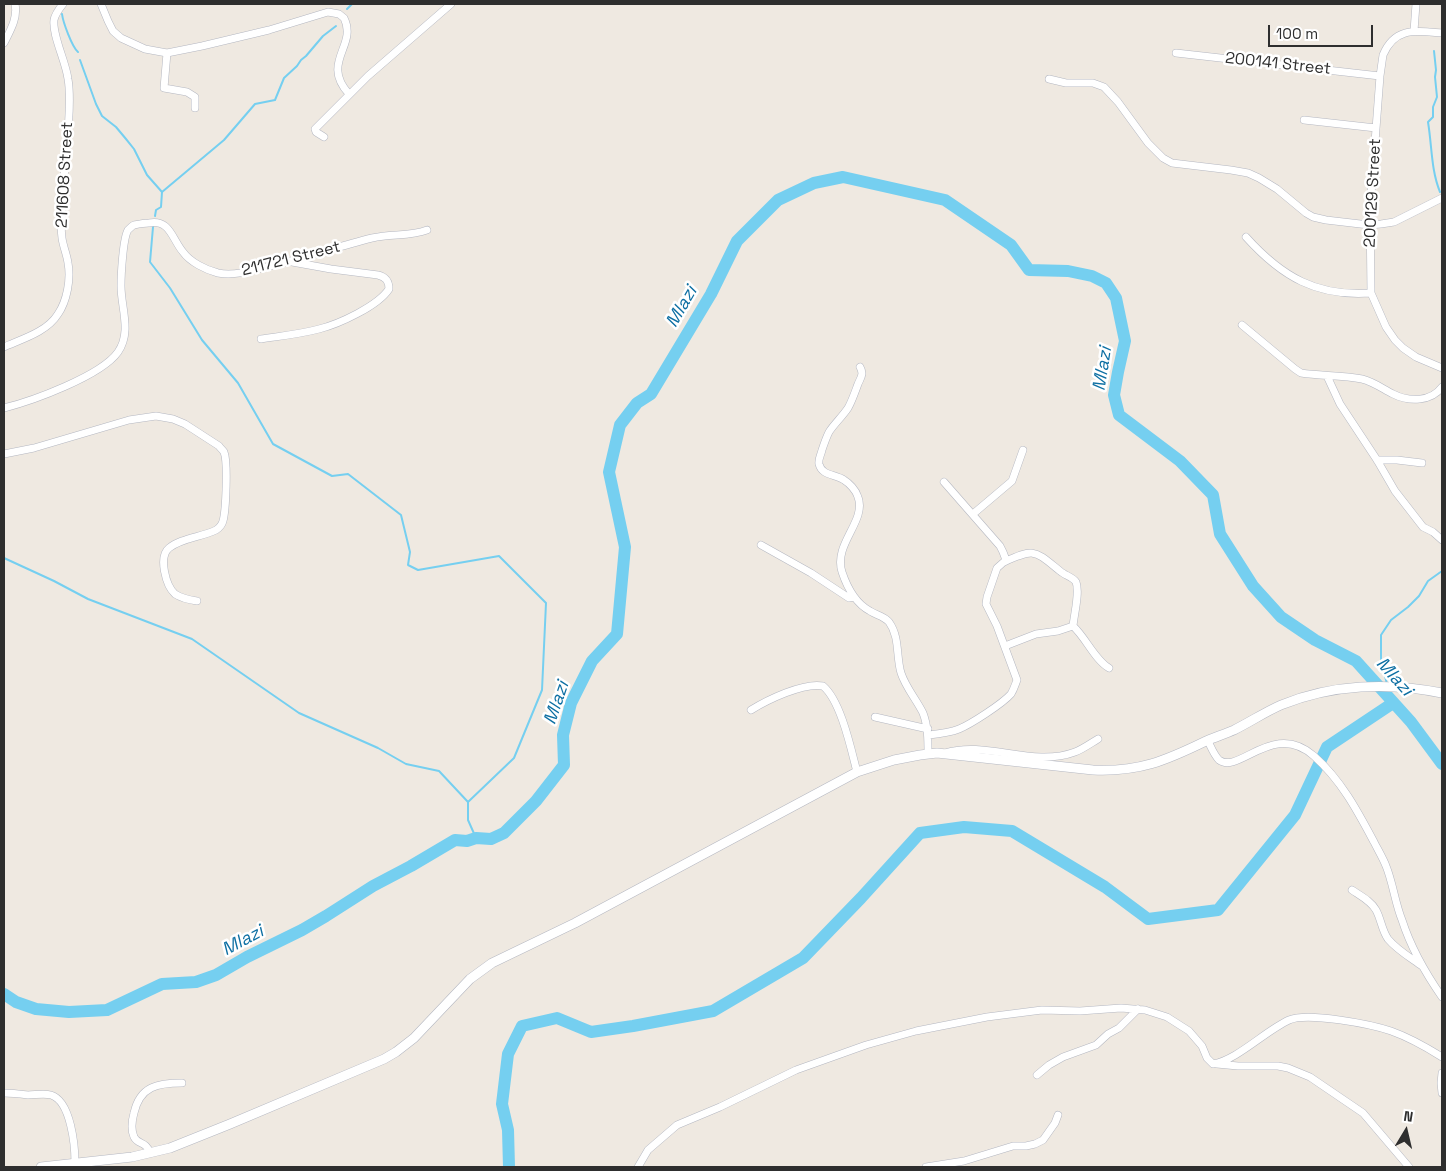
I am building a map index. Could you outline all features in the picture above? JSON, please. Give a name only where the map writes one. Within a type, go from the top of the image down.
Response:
[{"type":"street","points":[[4,44],[15,20],[15,4]]},
{"type":"street","name":"211608 Street","points":[[4,347],[48,326],[58,315],[65,302],[69,280],[69,265],[62,237],[68,120],[68,78],[54,29],[54,19],[63,4]]},
{"type":"street","points":[[104,4],[108,21],[113,31],[121,38],[145,49],[167,53],[269,30],[328,12],[334,12],[344,18],[347,27],[347,36],[338,66],[338,78],[349,94]]},
{"type":"street","points":[[324,137],[316,132],[315,128],[349,94],[451,4]]},
{"type":"street","points":[[1414,31],[1416,4]]},
{"type":"street","name":"200129 Street","points":[[1442,32],[1414,31],[1403,33],[1396,37],[1386,48],[1380,76],[1369,225],[1371,293],[1386,327],[1403,348],[1416,357],[1442,368]]},
{"type":"street","points":[[167,53],[164,88],[191,93],[195,97],[195,108]]},
{"type":"street","name":"200141 Street","points":[[1176,53],[1380,76]]},
{"type":"street","points":[[1049,79],[1066,83],[1094,84],[1104,87],[1118,102],[1148,143],[1163,158],[1172,163],[1248,173],[1277,189],[1313,217],[1369,225],[1394,222],[1442,198]]},
{"type":"street","points":[[1304,120],[1376,128]]},
{"type":"street","name":"211721 Street","points":[[4,408],[39,397],[92,374],[118,353],[123,341],[125,318],[121,286],[125,248],[128,231],[133,226],[154,222],[162,223],[170,230],[183,253],[195,262],[216,272],[233,274],[289,262],[374,238],[412,235],[428,230]]},
{"type":"street","points":[[1246,237],[1268,260],[1302,282],[1340,293],[1371,293]]},
{"type":"street","points":[[261,339],[322,329],[376,304],[389,289],[388,280],[378,275],[289,262]]},
{"type":"street","points":[[1242,325],[1301,373],[1344,376],[1364,380],[1395,395],[1409,399],[1424,399],[1433,396],[1442,386]]},
{"type":"street","points":[[860,366],[862,375],[853,399],[830,431],[819,458],[819,464],[823,471],[844,480],[857,494],[859,501],[858,512],[840,556],[843,574],[849,589],[859,603],[869,611],[882,616],[893,629],[898,646],[900,670],[922,712],[932,754]]},
{"type":"street","points":[[1327,376],[1340,404],[1377,460],[1385,476],[1416,520],[1442,540]]},
{"type":"street","points":[[4,454],[34,448],[129,420],[156,416],[173,419],[185,424],[223,450],[225,460],[225,500],[223,520],[220,527],[209,534],[174,544],[166,550],[164,556],[169,586],[176,594],[189,600],[197,601]]},
{"type":"street","points":[[973,514],[1012,481],[1023,450]]},
{"type":"street","points":[[1377,460],[1422,463]]},
{"type":"street","points":[[944,482],[1000,546],[1005,556],[1004,562]]},
{"type":"street","points":[[761,545],[849,598],[854,597]]},
{"type":"street","points":[[875,716],[928,735],[948,732],[965,726],[979,718],[1008,696],[1015,687],[1017,680],[997,626],[986,604],[987,597],[997,568],[1004,562],[1030,552],[1045,559],[1074,580],[1077,585],[1077,594],[1073,626],[1087,642],[1100,662],[1109,668]]},
{"type":"street","points":[[1005,646],[1036,634],[1058,631],[1073,626]]},
{"type":"street","points":[[751,710],[799,689],[823,686],[831,695],[841,717],[857,772]]},
{"type":"street","points":[[932,754],[1112,770],[1130,769],[1158,762],[1234,730],[1258,716],[1304,697],[1365,686],[1406,687],[1442,693]]},
{"type":"street","points":[[41,1167],[132,1157],[181,1144],[384,1059],[414,1038],[470,979],[492,963],[575,923],[857,772],[894,760],[970,748],[1015,755],[1048,757],[1075,752],[1098,739]]},
{"type":"street","points":[[1208,741],[1219,760],[1224,762],[1235,762],[1267,746],[1293,744],[1309,752],[1336,778],[1365,826],[1386,866],[1405,929],[1423,966],[1442,997]]},
{"type":"street","points":[[1352,890],[1366,899],[1376,909],[1384,932],[1389,940],[1407,956],[1423,966]]},
{"type":"street","points":[[638,1167],[648,1150],[677,1125],[811,1064],[866,1045],[916,1031],[1008,1014],[1042,1010],[1080,1011],[1121,1008],[1138,1009],[1167,1017],[1180,1024],[1196,1038],[1209,1061],[1213,1064],[1278,1066],[1310,1077],[1363,1112],[1409,1167]]},
{"type":"street","points":[[1037,1075],[1063,1057],[1096,1045],[1108,1034],[1119,1028],[1138,1009]]},
{"type":"street","points":[[1216,1064],[1228,1059],[1290,1020],[1308,1017],[1348,1022],[1390,1031],[1442,1056],[1442,1063]]},
{"type":"street","points":[[1442,1074],[1442,1094]]},
{"type":"street","points":[[150,1153],[147,1146],[139,1142],[134,1136],[132,1119],[135,1106],[140,1097],[152,1087],[166,1083],[182,1083]]},
{"type":"street","points":[[4,1093],[49,1094],[57,1098],[63,1104],[71,1128],[75,1163]]},
{"type":"street","points":[[926,1167],[964,1162],[1013,1146],[1035,1144],[1043,1140],[1055,1123],[1058,1115]]},
{"type":"waterway","points":[[347,9],[352,4]]},
{"type":"waterway","points":[[62,14],[68,34],[78,52]]},
{"type":"waterway","points":[[155,216],[156,210],[161,207],[162,192],[224,140],[255,104],[275,100],[284,78],[323,36],[336,26]]},
{"type":"waterway","points":[[1434,51],[1437,97],[1433,107],[1433,117],[1428,122],[1433,167],[1440,192]]},
{"type":"waterway","points":[[80,60],[102,116],[116,127],[134,149],[147,175],[162,192]]},
{"type":"waterway","name":"Mlazi","points":[[4,994],[16,1002],[36,1009],[69,1012],[107,1010],[162,984],[196,982],[216,975],[247,957],[302,930],[373,886],[455,840],[491,839],[504,833],[536,801],[564,765],[563,735],[571,703],[592,661],[617,634],[625,547],[609,472],[620,425],[637,403],[651,394],[711,294],[737,241],[778,200],[814,183],[843,177],[945,200],[1011,245],[1029,270],[1068,271],[1092,276],[1106,283],[1116,298],[1125,341],[1114,395],[1119,415],[1180,461],[1213,495],[1220,534],[1253,586],[1281,617],[1315,640],[1356,661],[1411,722],[1442,764]]},
{"type":"waterway","points":[[153,227],[150,262],[170,288],[202,340],[238,383],[273,444],[332,476],[348,474],[401,515],[410,552],[408,565],[418,570],[499,556],[546,603],[542,690],[514,758],[468,802]]},
{"type":"waterway","points":[[4,558],[88,599],[192,639],[299,713],[378,748],[406,764],[439,771],[468,802],[468,820],[476,838]]},
{"type":"waterway","points":[[1387,684],[1381,660],[1381,635],[1391,620],[1419,596],[1428,581],[1442,571]]},
{"type":"waterway","name":"Mlazi","points":[[1389,691],[1391,700]]},
{"type":"waterway","points":[[509,1167],[508,1130],[502,1104],[508,1054],[522,1026],[557,1018],[591,1032],[713,1011],[803,958],[920,833],[964,827],[1012,831],[1105,887],[1148,919],[1218,910],[1295,815],[1327,747],[1393,703]]}]
